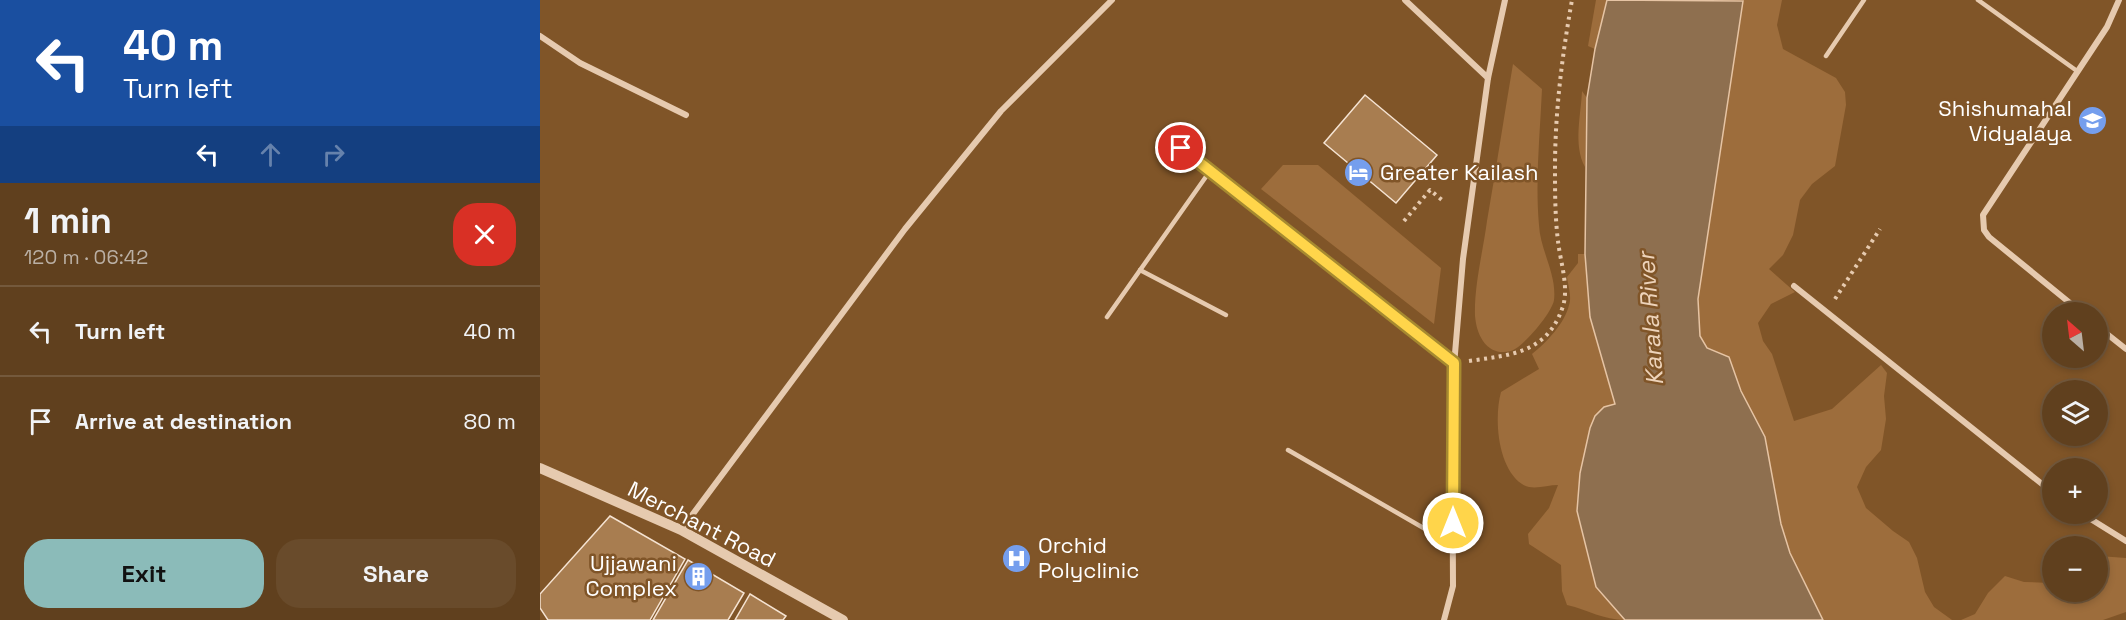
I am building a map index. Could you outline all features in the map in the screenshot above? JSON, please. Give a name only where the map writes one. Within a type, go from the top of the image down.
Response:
[{"type":"street","points":[[681,530],[905,229],[1001,111],[1112,0]]},
{"type":"street","points":[[1405,0],[1488,78]]},
{"type":"street","points":[[1444,620],[1453,586],[1454,363],[1463,259],[1488,78],[1506,0]]},
{"type":"street","points":[[2068,302],[1989,237],[1982,222],[1983,215],[1990,201],[2107,27],[2119,0]]},
{"type":"street","points":[[540,36],[580,63],[686,115]]},
{"type":"street","points":[[1181,148],[1454,363]]},
{"type":"street","points":[[1794,286],[2042,484]]},
{"type":"street","points":[[2108,335],[2126,349]]},
{"type":"street","name":"Merchant Road","points":[[540,468],[681,530],[843,620]]},
{"type":"street","points":[[2098,524],[2126,542]]},
{"type":"lane","points":[[1826,56],[1864,0]]},
{"type":"lane","points":[[1978,0],[2078,71]]},
{"type":"lane","points":[[1107,317],[1210,171]]},
{"type":"lane","points":[[1140,270],[1226,315]]},
{"type":"lane","points":[[1288,450],[1453,545]]},
{"type":"path","points":[[1454,363],[1520,354],[1545,336],[1563,309],[1565,295],[1558,238],[1555,167],[1560,75],[1572,0]]},
{"type":"path","points":[[1404,221],[1430,190],[1442,200]]},
{"type":"path","points":[[1826,312],[1880,229]]},
{"type":"shaded area","points":[[1596,0],[1607,0],[1595,49],[1588,46]]},
{"type":"shaded area","points":[[1743,0],[1782,0],[1777,25],[1783,49],[1836,78],[1845,92],[1846,105],[1835,166],[1812,184],[1800,200],[1793,235],[1783,255],[1769,269],[1795,292],[1771,304],[1758,323],[1763,341],[1772,354],[1794,421],[1832,409],[1881,365],[1887,373],[1884,396],[1886,419],[1881,450],[1866,467],[1857,487],[1866,508],[1909,542],[1917,558],[1925,592],[1934,607],[1952,620],[1823,620],[1790,553],[1781,524],[1765,437],[1741,391],[1729,357],[1707,348],[1700,336],[1698,299]]},
{"type":"shaded area","points":[[1513,64],[1542,89],[1538,208],[1540,234],[1553,281],[1554,300],[1543,321],[1529,337],[1511,351],[1503,352],[1492,349],[1481,338],[1476,323],[1475,305],[1479,268]]},
{"type":"shaded area","points":[[1582,91],[1587,98],[1585,167],[1579,149]]},
{"type":"shaded area","points":[[1283,165],[1318,165],[1441,268],[1434,324],[1261,189]]},
{"type":"shaded area","points":[[1578,254],[1585,254],[1590,317],[1615,404],[1590,428],[1580,472],[1577,511],[1596,587],[1625,620],[1603,617],[1567,605],[1562,591],[1561,565],[1529,544],[1528,534],[1549,508],[1558,485],[1535,487],[1522,484],[1507,466],[1498,428],[1501,392],[1539,369],[1532,354],[1554,332],[1567,312],[1570,291],[1567,277],[1578,263]]},
{"type":"shaded area","points":[[2108,557],[2126,558],[2126,612],[2103,620],[1961,620],[1975,614],[1988,593],[2005,576],[2024,582],[2042,583],[2042,602],[2108,602]]},
{"type":"water","name":"Karala River","points":[[1607,0],[1743,1],[1698,299],[1700,336],[1707,348],[1729,357],[1741,391],[1765,437],[1781,524],[1790,553],[1823,620],[1625,620],[1596,587],[1577,511],[1580,473],[1590,428],[1595,416],[1604,407],[1615,404],[1590,317],[1585,254],[1587,98],[1595,49]]},
{"type":"building","points":[[1365,95],[1437,155],[1396,203],[1324,143]]},
{"type":"building","points":[[610,516],[685,559],[650,620],[548,620],[540,608],[540,594]]},
{"type":"building","name":"Ujjawani Complex","points":[[688,560],[744,593],[728,620],[653,620]]},
{"type":"building","points":[[750,594],[786,616],[783,620],[735,620]]},
{"type":"place","name":"Shishumahal Vidyalaya","points":[[2093,121]]},
{"type":"place","name":"Greater Kailash","points":[[1359,172]]},
{"type":"place","name":"Orchid Polyclinic","points":[[1017,558]]},
{"type":"place","name":"Ujjawani Complex","points":[[698,576]]},
{"type":"route","points":[[1181,148],[1454,363],[1452,389],[1453,523]]}]
